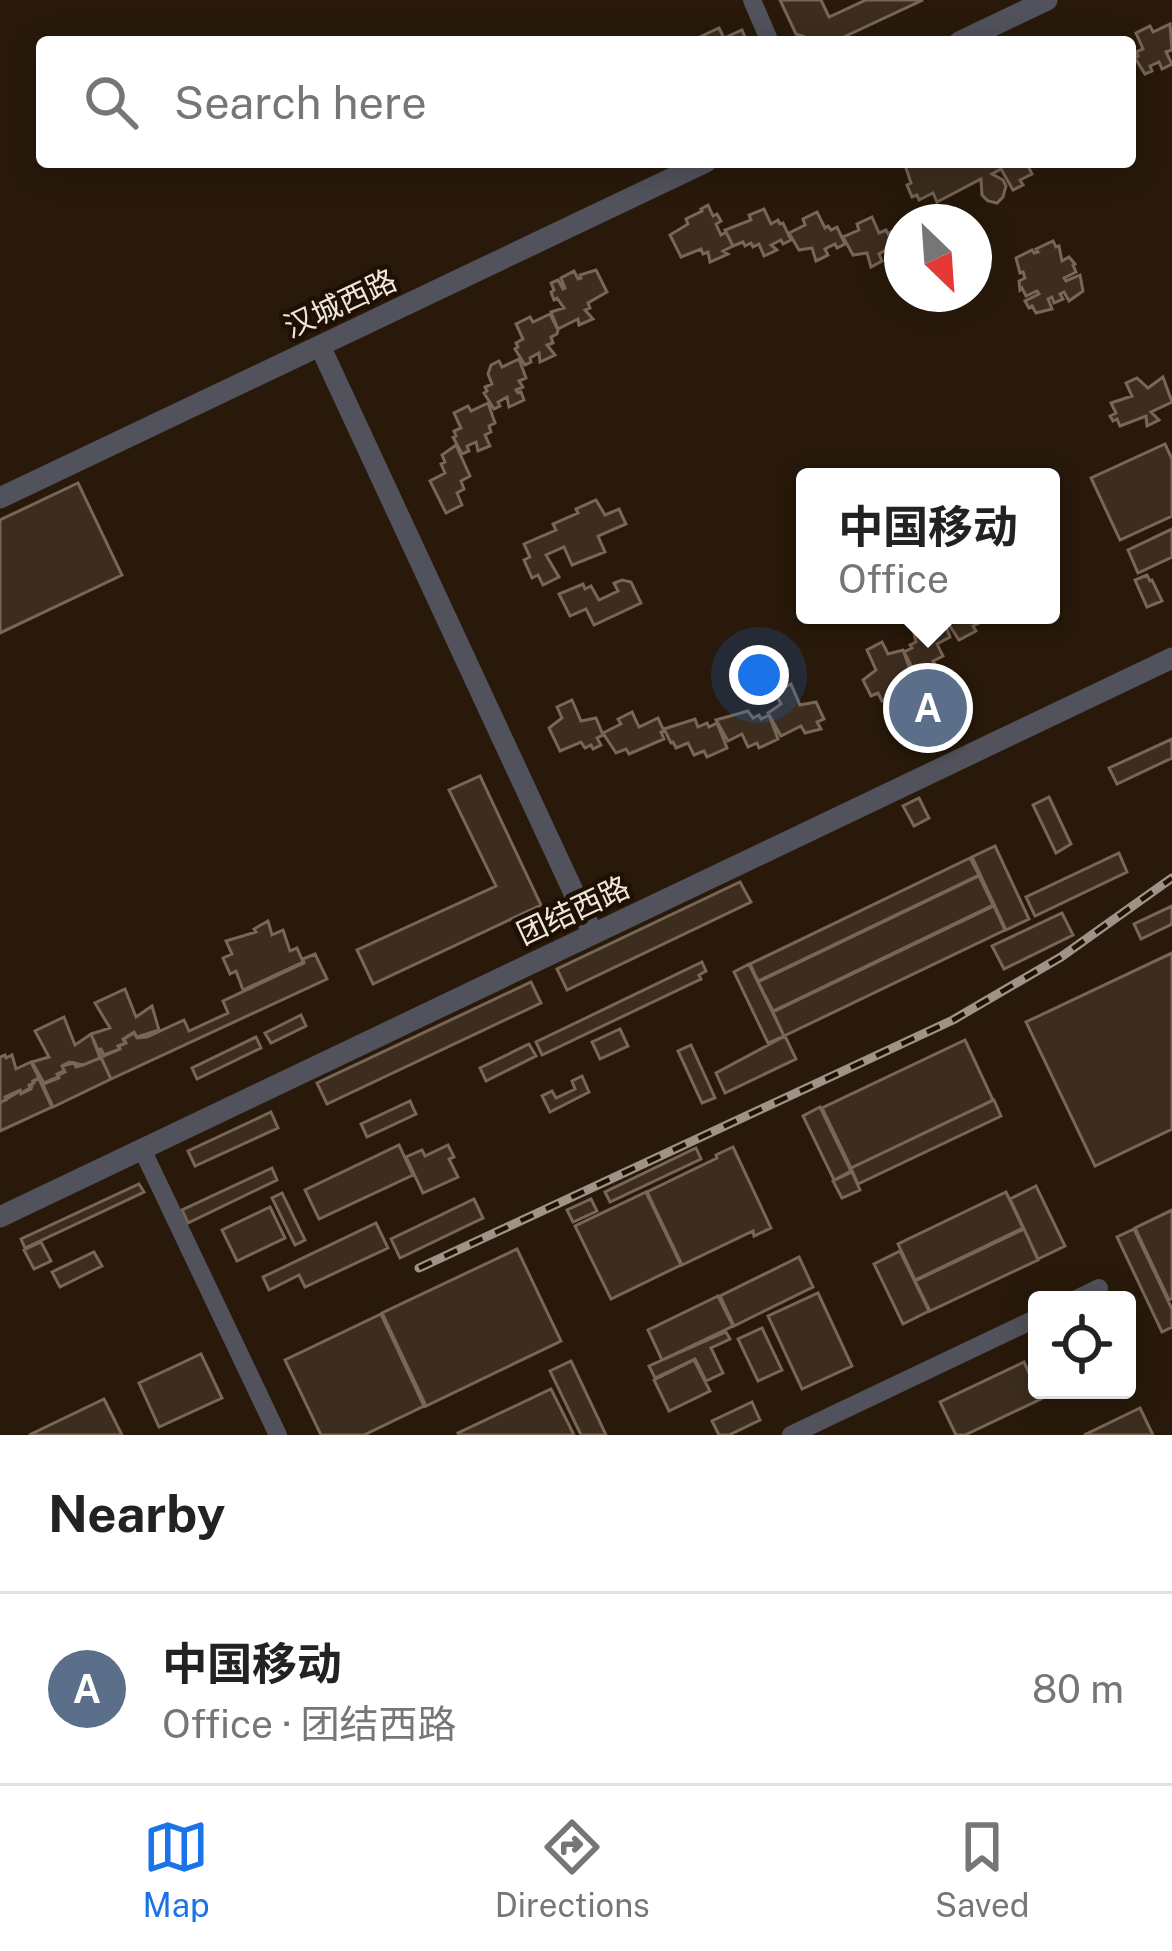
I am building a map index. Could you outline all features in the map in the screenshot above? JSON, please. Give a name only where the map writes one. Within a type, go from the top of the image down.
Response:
[{"type":"street","points":[[752,0],[767,36]]},
{"type":"street","points":[[972,36],[1047,0]]},
{"type":"street","name":"汉城西路","points":[[0,498],[693,168]]},
{"type":"street","points":[[320,346],[592,934]]},
{"type":"street","name":"团结西路","points":[[0,1217],[1172,658]]},
{"type":"street","points":[[142,1149],[278,1435]]},
{"type":"street","points":[[1093,1291],[1099,1288]]},
{"type":"street","points":[[790,1435],[1028,1322]]},
{"type":"building","points":[[780,0],[821,0],[829,17],[866,0],[923,0],[846,36],[796,34]]},
{"type":"building","points":[[1170,24],[1172,50],[1166,52],[1172,64],[1162,69],[1159,62],[1145,74],[1136,60],[1136,52],[1143,49],[1136,33],[1150,26],[1153,32]]},
{"type":"building","points":[[906,168],[1029,168],[1032,174],[1013,190],[1001,169],[992,174],[1006,186],[997,203],[982,195],[981,179],[937,202],[933,193],[919,200],[917,195],[912,197],[907,185],[911,183]]},
{"type":"building","points":[[708,205],[721,221],[716,224],[721,235],[726,232],[733,246],[723,251],[728,254],[710,262],[708,252],[703,254],[701,249],[681,257],[670,235]]},
{"type":"building","points":[[764,209],[771,224],[783,223],[791,240],[771,245],[777,250],[764,256],[759,244],[733,246],[725,230]]},
{"type":"building","points":[[817,212],[825,228],[837,227],[845,244],[825,249],[828,255],[816,261],[812,248],[799,250],[789,233]]},
{"type":"building","points":[[872,217],[879,233],[884,231],[882,261],[871,267],[867,253],[853,255],[843,237],[859,230],[857,224]]},
{"type":"building","points":[[1053,241],[1062,261],[1069,257],[1075,264],[1076,272],[1064,278],[1080,275],[1083,291],[1069,301],[1064,292],[1060,294],[1063,299],[1054,303],[1052,297],[1048,299],[1052,309],[1036,313],[1025,301],[1039,294],[1026,296],[1020,290],[1019,281],[1025,278],[1016,258],[1038,252],[1036,249]]},
{"type":"building","points":[[596,270],[607,292],[588,303],[590,308],[585,310],[593,319],[579,325],[578,319],[558,329],[551,312],[564,308],[554,300],[551,283],[558,280],[563,289],[561,278],[574,271],[578,279]]},
{"type":"building","points":[[550,314],[558,330],[551,337],[553,343],[547,345],[555,355],[540,362],[539,353],[525,365],[515,349],[523,339],[516,324]]},
{"type":"building","points":[[519,359],[526,378],[516,390],[524,400],[509,407],[507,397],[494,409],[484,393],[492,384],[491,365],[499,361],[502,367]]},
{"type":"building","points":[[1163,377],[1172,402],[1151,412],[1159,420],[1147,426],[1146,416],[1120,426],[1117,419],[1113,421],[1110,416],[1116,413],[1111,403],[1132,396],[1126,383],[1137,378],[1148,388]]},
{"type":"building","points":[[488,403],[495,423],[485,435],[490,446],[478,451],[476,442],[462,454],[453,437],[461,428],[454,413]]},
{"type":"building","points":[[1165,444],[1172,459],[1172,516],[1120,540],[1091,478]]},
{"type":"building","points":[[456,445],[470,476],[461,481],[464,489],[457,493],[462,505],[446,513],[430,481],[445,473],[442,455]]},
{"type":"building","points":[[78,483],[122,575],[0,633],[0,520]]},
{"type":"building","points":[[596,500],[605,515],[619,509],[626,524],[598,536],[605,552],[572,565],[564,547],[546,555],[559,577],[543,585],[538,575],[532,578],[524,560],[530,557],[524,544],[556,530],[553,524]]},
{"type":"building","points":[[1172,529],[1172,557],[1138,573],[1128,550]]},
{"type":"building","points":[[1147,575],[1162,601],[1147,607],[1135,580]]},
{"type":"building","points":[[631,582],[641,603],[594,625],[586,609],[570,616],[559,594],[583,584],[585,589],[591,586],[599,600],[618,591],[614,583]]},
{"type":"building","points":[[945,624],[950,637],[937,644],[943,656],[933,661],[936,666],[916,675],[904,652],[916,642],[914,633]]},
{"type":"building","points":[[949,624],[977,624],[973,626],[976,631],[959,640]]},
{"type":"building","points":[[882,642],[888,654],[903,650],[912,675],[892,684],[895,691],[882,701],[878,693],[871,696],[863,680],[876,670],[867,650]]},
{"type":"building","points":[[791,684],[800,705],[816,702],[824,719],[817,722],[821,729],[805,733],[801,726],[781,736],[768,713],[781,704],[775,692]]},
{"type":"building","points":[[572,700],[581,721],[596,718],[603,735],[597,738],[601,745],[585,748],[581,742],[560,751],[549,728],[562,718],[557,707]]},
{"type":"building","points":[[748,711],[753,718],[769,715],[778,739],[759,748],[757,743],[748,747],[742,734],[728,741],[716,720]]},
{"type":"building","points":[[632,712],[639,727],[658,718],[664,739],[629,754],[626,749],[616,753],[603,733]]},
{"type":"building","points":[[695,719],[698,727],[717,723],[727,748],[707,757],[704,751],[694,755],[688,743],[676,748],[664,729]]},
{"type":"building","points":[[1172,739],[1172,758],[1117,784],[1109,768]]},
{"type":"building","points":[[480,776],[541,905],[373,984],[357,950],[496,886],[449,790]]},
{"type":"building","points":[[1049,797],[1071,844],[1056,853],[1033,805]]},
{"type":"building","points":[[919,798],[929,818],[914,826],[903,806]]},
{"type":"building","points":[[995,846],[1029,919],[1006,930],[972,857]]},
{"type":"building","points":[[1119,853],[1127,872],[1035,916],[1026,897]]},
{"type":"building","points":[[970,858],[979,875],[758,981],[750,964]]},
{"type":"building","points":[[979,876],[993,905],[773,1011],[758,982]]},
{"type":"building","points":[[740,882],[751,902],[567,990],[557,969]]},
{"type":"building","points":[[994,906],[1005,930],[784,1036],[773,1012]]},
{"type":"building","points":[[1172,906],[1172,924],[1141,939],[1134,924]]},
{"type":"building","points":[[1062,913],[1073,935],[1004,969],[992,946]]},
{"type":"building","points":[[268,921],[272,935],[283,930],[290,951],[297,948],[303,962],[243,990],[236,971],[230,974],[223,958],[232,954],[226,941],[256,932]]},
{"type":"building","points":[[1172,953],[1172,1129],[1095,1166],[1026,1022]]},
{"type":"building","points":[[315,954],[327,979],[111,1079],[98,1051],[104,1056],[120,1049],[134,1033],[137,1038],[147,1037],[184,1020],[189,1031],[228,1013],[223,1001]]},
{"type":"building","points":[[702,962],[706,971],[699,975],[701,979],[542,1055],[536,1042]]},
{"type":"building","points":[[749,964],[784,1036],[768,1043],[734,972]]},
{"type":"building","points":[[531,982],[541,1003],[327,1104],[317,1083]]},
{"type":"building","points":[[125,989],[136,1017],[152,1006],[159,1030],[137,1037],[134,1032],[123,1039],[120,1049],[104,1055],[91,1034],[110,1028],[95,1003]]},
{"type":"building","points":[[301,1015],[306,1026],[271,1043],[265,1033]]},
{"type":"building","points":[[64,1017],[75,1045],[91,1034],[100,1058],[83,1065],[69,1062],[58,1077],[44,1083],[32,1062],[49,1057],[35,1031]]},
{"type":"building","points":[[620,1029],[628,1046],[600,1059],[592,1042]]},
{"type":"building","points":[[785,1036],[796,1059],[725,1093],[716,1073]]},
{"type":"building","points":[[256,1037],[261,1048],[197,1079],[192,1068]]},
{"type":"building","points":[[965,1040],[993,1100],[851,1168],[822,1108]]},
{"type":"building","points":[[529,1044],[536,1056],[486,1081],[480,1068]]},
{"type":"building","points":[[691,1045],[715,1098],[702,1103],[678,1051]]},
{"type":"building","points":[[98,1051],[111,1079],[53,1107],[40,1078],[44,1084],[59,1078],[65,1072],[62,1066],[74,1063],[76,1067],[100,1058]]},
{"type":"building","points":[[12,1055],[16,1069],[31,1062],[39,1078],[30,1088],[0,1102],[0,1057]]},
{"type":"building","points":[[582,1076],[589,1092],[550,1112],[542,1096],[552,1091],[556,1098],[575,1089],[572,1081]]},
{"type":"building","points":[[39,1079],[52,1107],[0,1131],[0,1103],[31,1089]]},
{"type":"building","points":[[994,1100],[1001,1116],[858,1184],[851,1168]]},
{"type":"building","points":[[410,1101],[416,1114],[367,1137],[361,1124]]},
{"type":"building","points":[[820,1107],[851,1171],[834,1180],[803,1116]]},
{"type":"building","points":[[271,1112],[278,1128],[195,1166],[188,1151]]},
{"type":"building","points":[[399,1145],[413,1175],[319,1219],[305,1190]]},
{"type":"building","points":[[448,1145],[458,1177],[423,1193],[406,1157],[422,1150],[425,1156]]},
{"type":"building","points":[[733,1147],[771,1228],[754,1236],[753,1231],[682,1265],[647,1192]]},
{"type":"building","points":[[696,1148],[701,1159],[610,1202],[605,1192]]},
{"type":"building","points":[[272,1168],[277,1180],[188,1223],[182,1210]]},
{"type":"building","points":[[852,1172],[860,1190],[842,1198],[833,1181]]},
{"type":"building","points":[[139,1184],[144,1192],[25,1248],[21,1239]]},
{"type":"building","points":[[1036,1186],[1065,1246],[1038,1259],[1010,1199]]},
{"type":"building","points":[[646,1192],[681,1265],[611,1299],[575,1226]]},
{"type":"building","points":[[1006,1192],[1023,1228],[915,1280],[898,1244]]},
{"type":"building","points":[[282,1193],[305,1240],[295,1245],[272,1198]]},
{"type":"building","points":[[474,1199],[483,1218],[400,1258],[391,1239]]},
{"type":"building","points":[[591,1199],[597,1211],[573,1222],[567,1210]]},
{"type":"building","points":[[270,1207],[285,1238],[237,1261],[222,1230]]},
{"type":"building","points":[[1172,1210],[1172,1298],[1169,1300],[1135,1228]]},
{"type":"building","points":[[376,1223],[388,1248],[305,1287],[299,1275],[269,1290],[263,1277]]},
{"type":"building","points":[[1024,1229],[1038,1260],[930,1311],[915,1281]]},
{"type":"building","points":[[1134,1229],[1172,1309],[1172,1327],[1162,1332],[1117,1237]]},
{"type":"building","points":[[41,1242],[51,1261],[34,1269],[24,1250]]},
{"type":"building","points":[[517,1249],[561,1341],[426,1406],[382,1313]]},
{"type":"building","points":[[900,1251],[929,1311],[903,1324],[874,1264]]},
{"type":"building","points":[[94,1252],[102,1266],[60,1287],[52,1272]]},
{"type":"building","points":[[799,1257],[813,1287],[734,1326],[720,1296]]},
{"type":"building","points":[[818,1293],[852,1366],[802,1389],[768,1316]]},
{"type":"building","points":[[718,1296],[733,1326],[662,1360],[648,1330]]},
{"type":"building","points":[[381,1314],[424,1406],[364,1435],[321,1435],[285,1360]]},
{"type":"building","points":[[762,1328],[782,1370],[758,1381],[738,1339]]},
{"type":"building","points":[[726,1332],[730,1339],[711,1348],[723,1373],[706,1381],[695,1359],[655,1378],[649,1366]]},
{"type":"building","points":[[201,1354],[222,1398],[159,1427],[139,1383]]},
{"type":"building","points":[[694,1360],[710,1391],[669,1411],[654,1380]]},
{"type":"building","points":[[571,1361],[606,1435],[581,1435],[550,1371]]},
{"type":"building","points":[[1024,1362],[1028,1399],[1041,1399],[965,1435],[956,1435],[940,1402]]},
{"type":"building","points":[[551,1389],[574,1435],[458,1433]]},
{"type":"building","points":[[104,1399],[122,1435],[29,1435]]},
{"type":"building","points":[[752,1402],[760,1420],[719,1435],[712,1421]]},
{"type":"building","points":[[1140,1408],[1153,1435],[1084,1435]]},
{"type":"railway","points":[[419,1268],[953,1020],[1061,957],[1172,878]]},
{"type":"place","name":"中国移动","points":[[928,708]]}]
